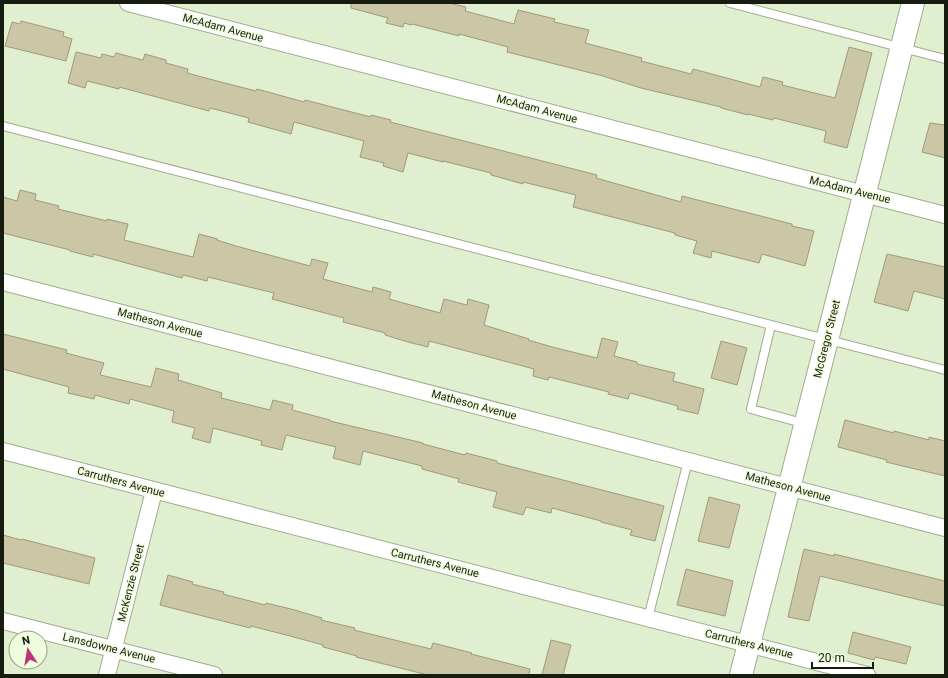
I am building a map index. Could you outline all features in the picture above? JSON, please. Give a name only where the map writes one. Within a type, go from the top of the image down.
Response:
[{"type":"main road","name":"McGregor Street","points":[[741,675],[791,488],[827,339],[913,3]]},
{"type":"street","name":"McAdam Avenue","points":[[128,3],[945,214]]},
{"type":"street","name":"Matheson Avenue","points":[[3,282],[945,528]]},
{"type":"street","name":"Carruthers Avenue","points":[[3,451],[867,675]]},
{"type":"street","name":"McKenzie Street","points":[[107,675],[154,491]]},
{"type":"street","name":"Lansdowne Avenue","points":[[3,621],[214,675]]},
{"type":"lane","points":[[730,3],[945,59]]},
{"type":"lane","points":[[3,126],[945,370]]},
{"type":"lane","points":[[771,325],[751,408],[806,424]]},
{"type":"lane","points":[[648,618],[688,461]]},
{"type":"building","points":[[351,3],[449,3],[466,7],[465,11],[514,24],[518,10],[555,19],[554,22],[589,30],[585,43],[642,58],[641,61],[691,74],[693,69],[760,87],[763,77],[783,82],[782,85],[835,98],[849,47],[872,53],[847,148],[824,142],[826,131],[774,118],[773,120],[748,115],[641,88],[603,76],[507,52],[508,47],[459,34],[459,36],[412,24],[404,23],[403,27],[386,23],[388,18],[351,8]]},
{"type":"building","points":[[21,21],[64,32],[63,36],[72,39],[66,61],[5,46],[12,22],[20,24]]},
{"type":"building","points":[[76,52],[101,58],[102,54],[114,57],[116,53],[143,60],[145,54],[166,60],[166,63],[188,69],[187,73],[217,81],[256,91],[257,89],[304,102],[305,100],[371,117],[371,115],[391,120],[390,122],[597,175],[596,178],[681,202],[682,196],[792,224],[792,226],[814,231],[805,266],[762,254],[759,263],[712,251],[711,258],[693,253],[697,241],[675,235],[675,233],[573,207],[576,195],[523,182],[523,184],[491,175],[491,173],[443,161],[408,153],[403,172],[383,166],[384,163],[360,157],[364,141],[294,122],[291,134],[248,122],[249,118],[210,108],[209,111],[119,87],[119,89],[87,81],[85,88],[68,83]]},
{"type":"building","points":[[930,123],[945,125],[945,158],[922,152]]},
{"type":"building","points":[[20,190],[36,194],[35,200],[59,206],[58,209],[107,221],[107,219],[128,224],[124,240],[193,257],[199,234],[236,246],[310,266],[312,259],[328,263],[323,279],[372,292],[373,287],[391,292],[389,299],[440,313],[444,299],[467,305],[468,299],[489,305],[484,325],[556,348],[597,358],[602,338],[618,342],[614,356],[637,362],[637,364],[675,373],[673,381],[704,389],[698,414],[677,409],[678,406],[630,393],[628,399],[608,394],[609,392],[549,377],[548,380],[533,376],[534,369],[429,341],[428,347],[408,342],[385,335],[385,333],[343,322],[344,318],[272,299],[274,293],[208,277],[207,281],[183,275],[182,278],[93,254],[93,257],[3,233],[3,197],[17,201]]},
{"type":"building","points":[[887,254],[945,267],[945,299],[914,291],[908,311],[874,302]]},
{"type":"building","points":[[3,334],[67,350],[66,353],[104,363],[100,375],[151,387],[156,368],[179,374],[178,380],[222,393],[221,398],[270,410],[273,400],[293,405],[292,410],[330,421],[423,443],[465,455],[466,453],[497,461],[497,463],[664,506],[655,541],[630,535],[632,530],[552,508],[551,513],[526,507],[523,515],[493,507],[497,492],[458,482],[459,479],[422,469],[422,466],[363,451],[360,465],[333,458],[336,447],[286,435],[282,450],[261,445],[262,441],[213,428],[210,443],[192,438],[195,428],[172,422],[174,411],[130,399],[129,404],[95,395],[94,399],[68,393],[69,387],[3,369]]},
{"type":"building","points":[[721,341],[747,348],[737,385],[711,378]]},
{"type":"building","points":[[845,420],[894,433],[894,431],[929,440],[929,437],[945,441],[945,476],[886,462],[887,460],[838,447]]},
{"type":"building","points":[[709,497],[740,505],[729,548],[698,541]]},
{"type":"building","points":[[3,535],[95,558],[89,584],[3,563]]},
{"type":"building","points":[[804,549],[834,556],[834,554],[945,581],[945,606],[820,576],[809,621],[788,617]]},
{"type":"building","points":[[686,569],[733,581],[725,616],[677,605]]},
{"type":"building","points":[[168,575],[193,582],[192,584],[224,592],[223,594],[265,605],[266,603],[291,609],[322,618],[321,620],[355,628],[354,630],[431,649],[433,643],[530,669],[529,675],[428,675],[356,657],[357,656],[323,647],[323,645],[290,636],[251,626],[250,628],[160,605]]},
{"type":"building","points":[[853,632],[911,647],[906,664],[875,657],[874,660],[848,653]]},
{"type":"building","points":[[551,640],[571,645],[563,675],[542,675]]}]
